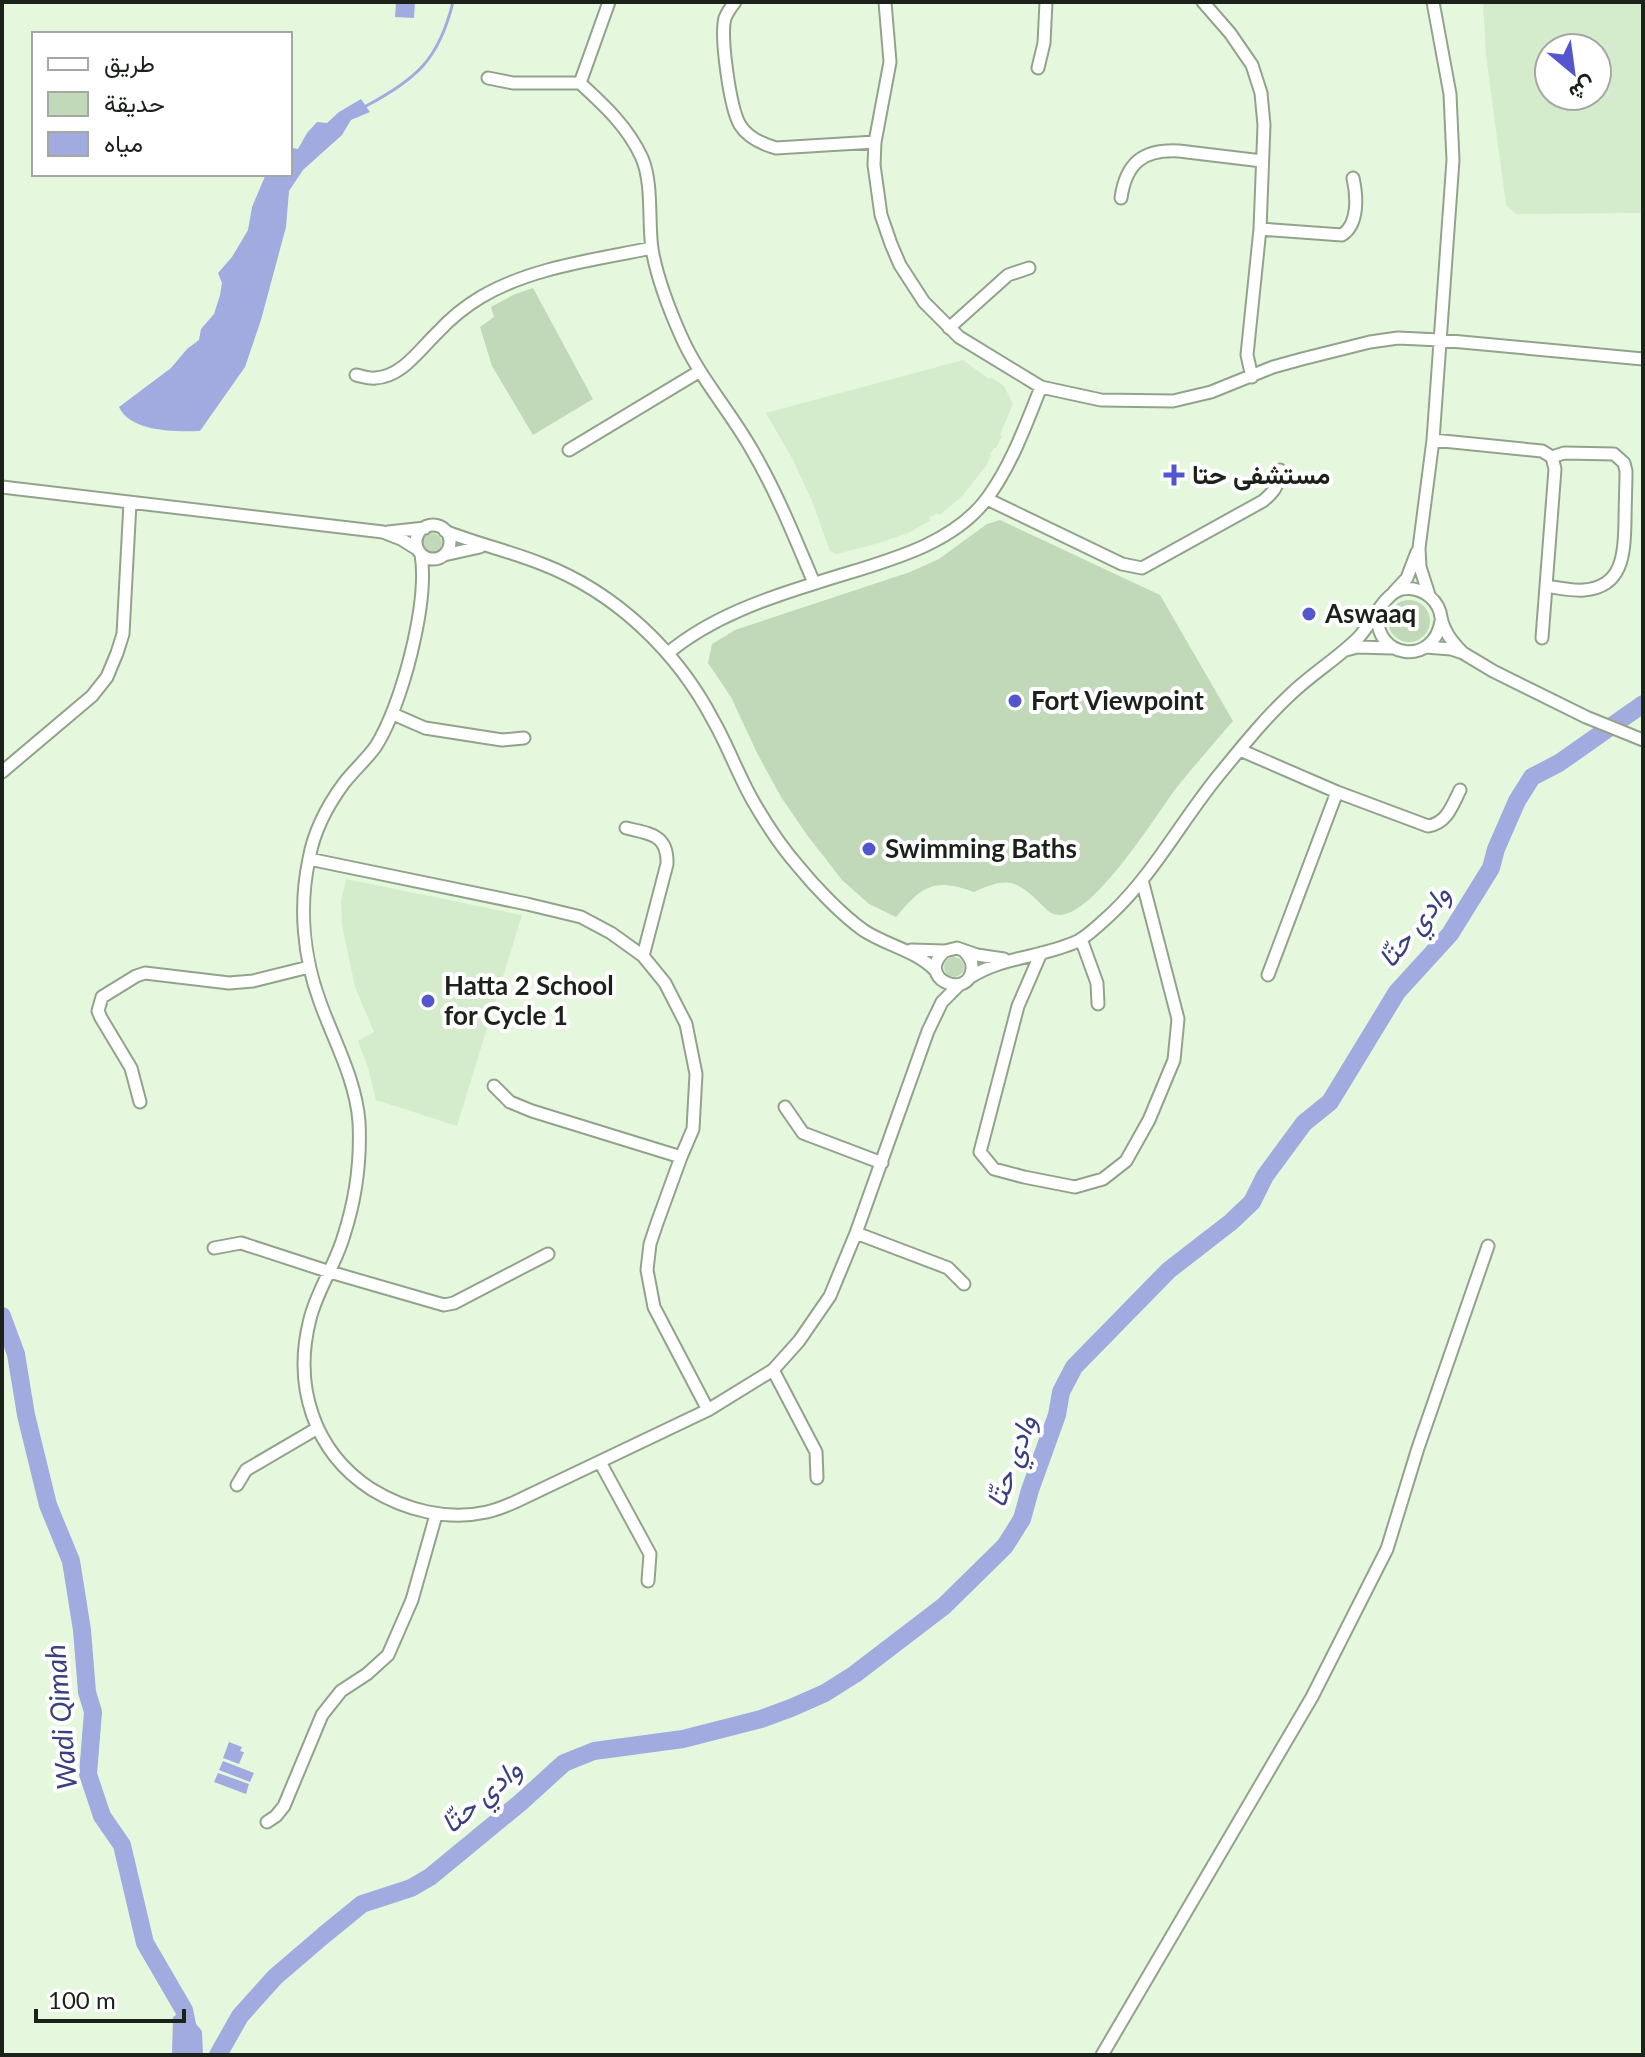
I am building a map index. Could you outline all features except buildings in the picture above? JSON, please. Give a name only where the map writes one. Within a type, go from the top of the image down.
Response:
[{"type":"street","points":[[580,83],[609,2]]},
{"type":"street","points":[[735,2],[725,16],[723,37],[733,104],[740,124],[750,137],[776,148],[875,142]]},
{"type":"street","points":[[885,2],[890,62],[875,142],[874,165],[881,215],[891,244],[917,292],[949,328],[971,346],[1041,387],[1101,400],[1173,401],[1211,392],[1273,367],[1370,342],[1398,338],[1643,359]]},
{"type":"street","points":[[1038,68],[1044,43],[1046,2]]},
{"type":"street","points":[[1203,2],[1252,65],[1259,84],[1264,125],[1260,229],[1247,355],[1252,377]]},
{"type":"street","points":[[1429,595],[1420,567],[1419,548],[1433,440],[1453,160],[1450,94],[1433,2]]},
{"type":"street","points":[[488,78],[513,83],[580,83],[625,128],[643,160],[652,248],[679,333],[689,355],[754,453],[814,583]]},
{"type":"street","points":[[1121,198],[1129,169],[1152,153],[1179,151],[1262,161]]},
{"type":"street","points":[[1260,229],[1342,235],[1352,224],[1356,195],[1353,178]]},
{"type":"street","points":[[356,375],[376,379],[409,363],[439,330],[478,299],[500,287],[543,271],[652,248]]},
{"type":"street","points":[[949,328],[1008,275],[1029,268]]},
{"type":"street","points":[[569,450],[700,371]]},
{"type":"street","points":[[668,653],[707,625],[814,583],[885,562],[931,543],[967,518],[987,499],[1010,461],[1041,387]]},
{"type":"street","points":[[1433,440],[1542,451],[1552,457],[1555,469],[1542,638]]},
{"type":"street","points":[[1546,586],[1584,590],[1600,586],[1617,571],[1624,556],[1624,463],[1614,454],[1564,453],[1552,457]]},
{"type":"street","points":[[987,499],[1122,564],[1142,568],[1263,501],[1279,483],[1280,470]]},
{"type":"street","points":[[2,487],[383,532],[439,527],[546,565],[582,583],[624,611],[668,653],[697,692],[754,802],[798,866],[864,930],[927,962],[948,984],[964,981],[986,967],[1081,939],[1112,913],[1142,880],[1200,798],[1264,721],[1370,624],[1387,598],[1407,578],[1419,548]]},
{"type":"street","points":[[2,772],[92,696],[107,677],[123,634],[130,503]]},
{"type":"street","points":[[425,528],[417,537],[423,589],[410,658],[393,714],[375,747],[343,784],[322,816],[314,835],[304,893],[304,933],[309,967],[347,1069],[359,1118],[360,1157],[356,1192],[344,1238],[310,1317],[303,1375],[316,1429],[358,1480],[390,1501],[436,1515],[486,1512],[515,1502],[708,1410],[773,1370],[799,1341],[830,1296],[856,1233],[928,1031],[942,1002],[937,959],[945,951]]},
{"type":"street","points":[[423,589],[449,543],[445,531]]},
{"type":"street","points":[[383,532],[401,539],[430,559],[488,546]]},
{"type":"street","points":[[1394,592],[1411,589],[1429,595],[1440,611],[1446,632],[1463,653]]},
{"type":"street","points":[[1378,613],[1379,630],[1393,648]]},
{"type":"street","points":[[1345,650],[1357,647],[1416,651],[1435,638],[1441,620]]},
{"type":"street","points":[[1426,647],[1463,653],[1586,717],[1640,739]]},
{"type":"street","points":[[393,714],[425,728],[502,740],[524,738]]},
{"type":"street","points":[[1240,750],[1337,792],[1428,826],[1445,818],[1460,790]]},
{"type":"street","points":[[1268,975],[1337,792]]},
{"type":"street","points":[[626,828],[656,836],[668,854],[643,956]]},
{"type":"street","points":[[309,859],[581,917],[611,933],[643,956],[665,983],[686,1024],[696,1074],[693,1129],[650,1244],[648,1286],[654,1307],[708,1410]]},
{"type":"street","points":[[1041,953],[1018,1006],[980,1152],[994,1169],[1075,1187],[1103,1179],[1126,1161],[1149,1120],[1174,1060],[1178,1019],[1142,880]]},
{"type":"street","points":[[1081,939],[1097,983],[1098,1004]]},
{"type":"street","points":[[906,950],[945,951],[957,948],[989,958],[1008,960]]},
{"type":"street","points":[[942,1002],[972,972],[971,960],[963,951]]},
{"type":"street","points":[[140,1102],[131,1068],[101,1018],[99,1004],[102,997],[145,973],[229,983],[253,981],[309,967]]},
{"type":"street","points":[[494,1086],[510,1102],[532,1111],[681,1157]]},
{"type":"street","points":[[785,1107],[803,1133],[882,1163]]},
{"type":"street","points":[[856,1233],[948,1268],[964,1284]]},
{"type":"street","points":[[214,1248],[241,1243],[444,1305],[454,1303],[548,1254]]},
{"type":"street","points":[[1102,2055],[1312,1697],[1387,1549],[1418,1448],[1488,1246]]},
{"type":"street","points":[[773,1370],[816,1452],[817,1478]]},
{"type":"street","points":[[237,1485],[246,1470],[316,1429]]},
{"type":"street","points":[[600,1462],[650,1554],[648,1581]]},
{"type":"street","points":[[267,1822],[284,1806],[322,1715],[341,1691],[388,1655],[412,1600],[436,1515]]},
{"type":"shaded area","points":[[1483,2],[1643,2],[1643,213],[1516,214],[1506,205],[1486,56]]},
{"type":"shaded area","points":[[963,360],[1004,386],[1013,404],[1002,436],[986,466],[963,495],[940,515],[937,513],[929,518],[930,521],[908,533],[837,554],[830,551],[793,460],[766,413]]},
{"type":"shaded area","name":"Hatta 2 School for Cycle 1","points":[[346,879],[522,915],[457,1126],[376,1100],[358,1041],[374,1032],[355,987],[342,925],[341,902]]},
{"type":"green space","points":[[533,288],[593,399],[533,435],[492,366],[480,327],[494,317],[491,307]]},
{"type":"green space","points":[[1000,520],[1160,595],[1233,721],[1177,787],[1123,862],[1089,899],[1073,911],[1052,914],[1027,891],[1012,883],[996,884],[974,892],[939,885],[922,892],[896,917],[869,904],[842,880],[781,797],[731,697],[708,663],[712,644],[735,630],[910,572],[939,559],[987,524]]},
{"type":"green space","points":[[432,533],[439,536],[442,543],[439,550],[432,553],[425,550],[422,543],[425,536]]},
{"type":"green space","points":[[1409,600],[1424,606],[1430,621],[1424,636],[1409,642],[1394,636],[1388,621],[1394,606]]},
{"type":"green space","points":[[954,957],[961,960],[964,967],[961,974],[954,977],[947,974],[944,967],[947,960]]},
{"type":"water","points":[[396,2],[415,2],[414,18],[395,17]]},
{"type":"water","points":[[361,99],[370,112],[351,120],[342,135],[303,170],[289,191],[286,227],[245,367],[200,431],[155,429],[133,421],[119,407],[171,368],[199,340],[201,329],[214,314],[222,283],[218,273],[248,230],[252,207],[265,176],[292,176],[292,138],[293,148],[298,149],[317,122],[327,123]]},
{"type":"water","points":[[229,1742],[242,1747],[240,1751],[244,1752],[239,1764],[223,1758]]},
{"type":"water","points":[[223,1761],[254,1773],[250,1782],[219,1770]]},
{"type":"water","points":[[218,1773],[249,1784],[246,1794],[214,1782]]},
{"type":"water","points":[[184,2010],[202,2031],[203,2055],[172,2055],[173,2017]]},
{"type":"waterway","points":[[366,106],[399,86],[423,65],[441,38],[453,2]]},
{"type":"waterway","name":"وادي حتّا","points":[[218,2055],[240,2016],[275,1977],[324,1935],[362,1904],[411,1888],[430,1877],[564,1763],[594,1751],[683,1739],[791,1708],[825,1693],[855,1674],[944,1606],[1005,1546],[1022,1519],[1057,1415],[1061,1392],[1074,1367],[1169,1270],[1252,1202],[1265,1176],[1304,1123],[1330,1102],[1397,992],[1450,934],[1491,868],[1517,801],[1532,777],[1559,763],[1643,704]]},
{"type":"waterway","name":"Wadi Qimah","points":[[2,1316],[16,1354],[26,1415],[48,1505],[71,1561],[82,1630],[87,1692],[93,1712],[88,1774],[102,1816],[122,1845],[145,1943],[184,2010],[190,2055]]},
{"type":"place","name":"مستشفى حتا","points":[[1174,475]]},
{"type":"place","name":"Aswaaq","points":[[1309,614]]},
{"type":"place","name":"Fort Viewpoint","points":[[1015,701]]},
{"type":"place","name":"Swimming Baths","points":[[869,849]]},
{"type":"place","name":"Hatta 2 School for Cycle 1","points":[[428,1001]]}]
